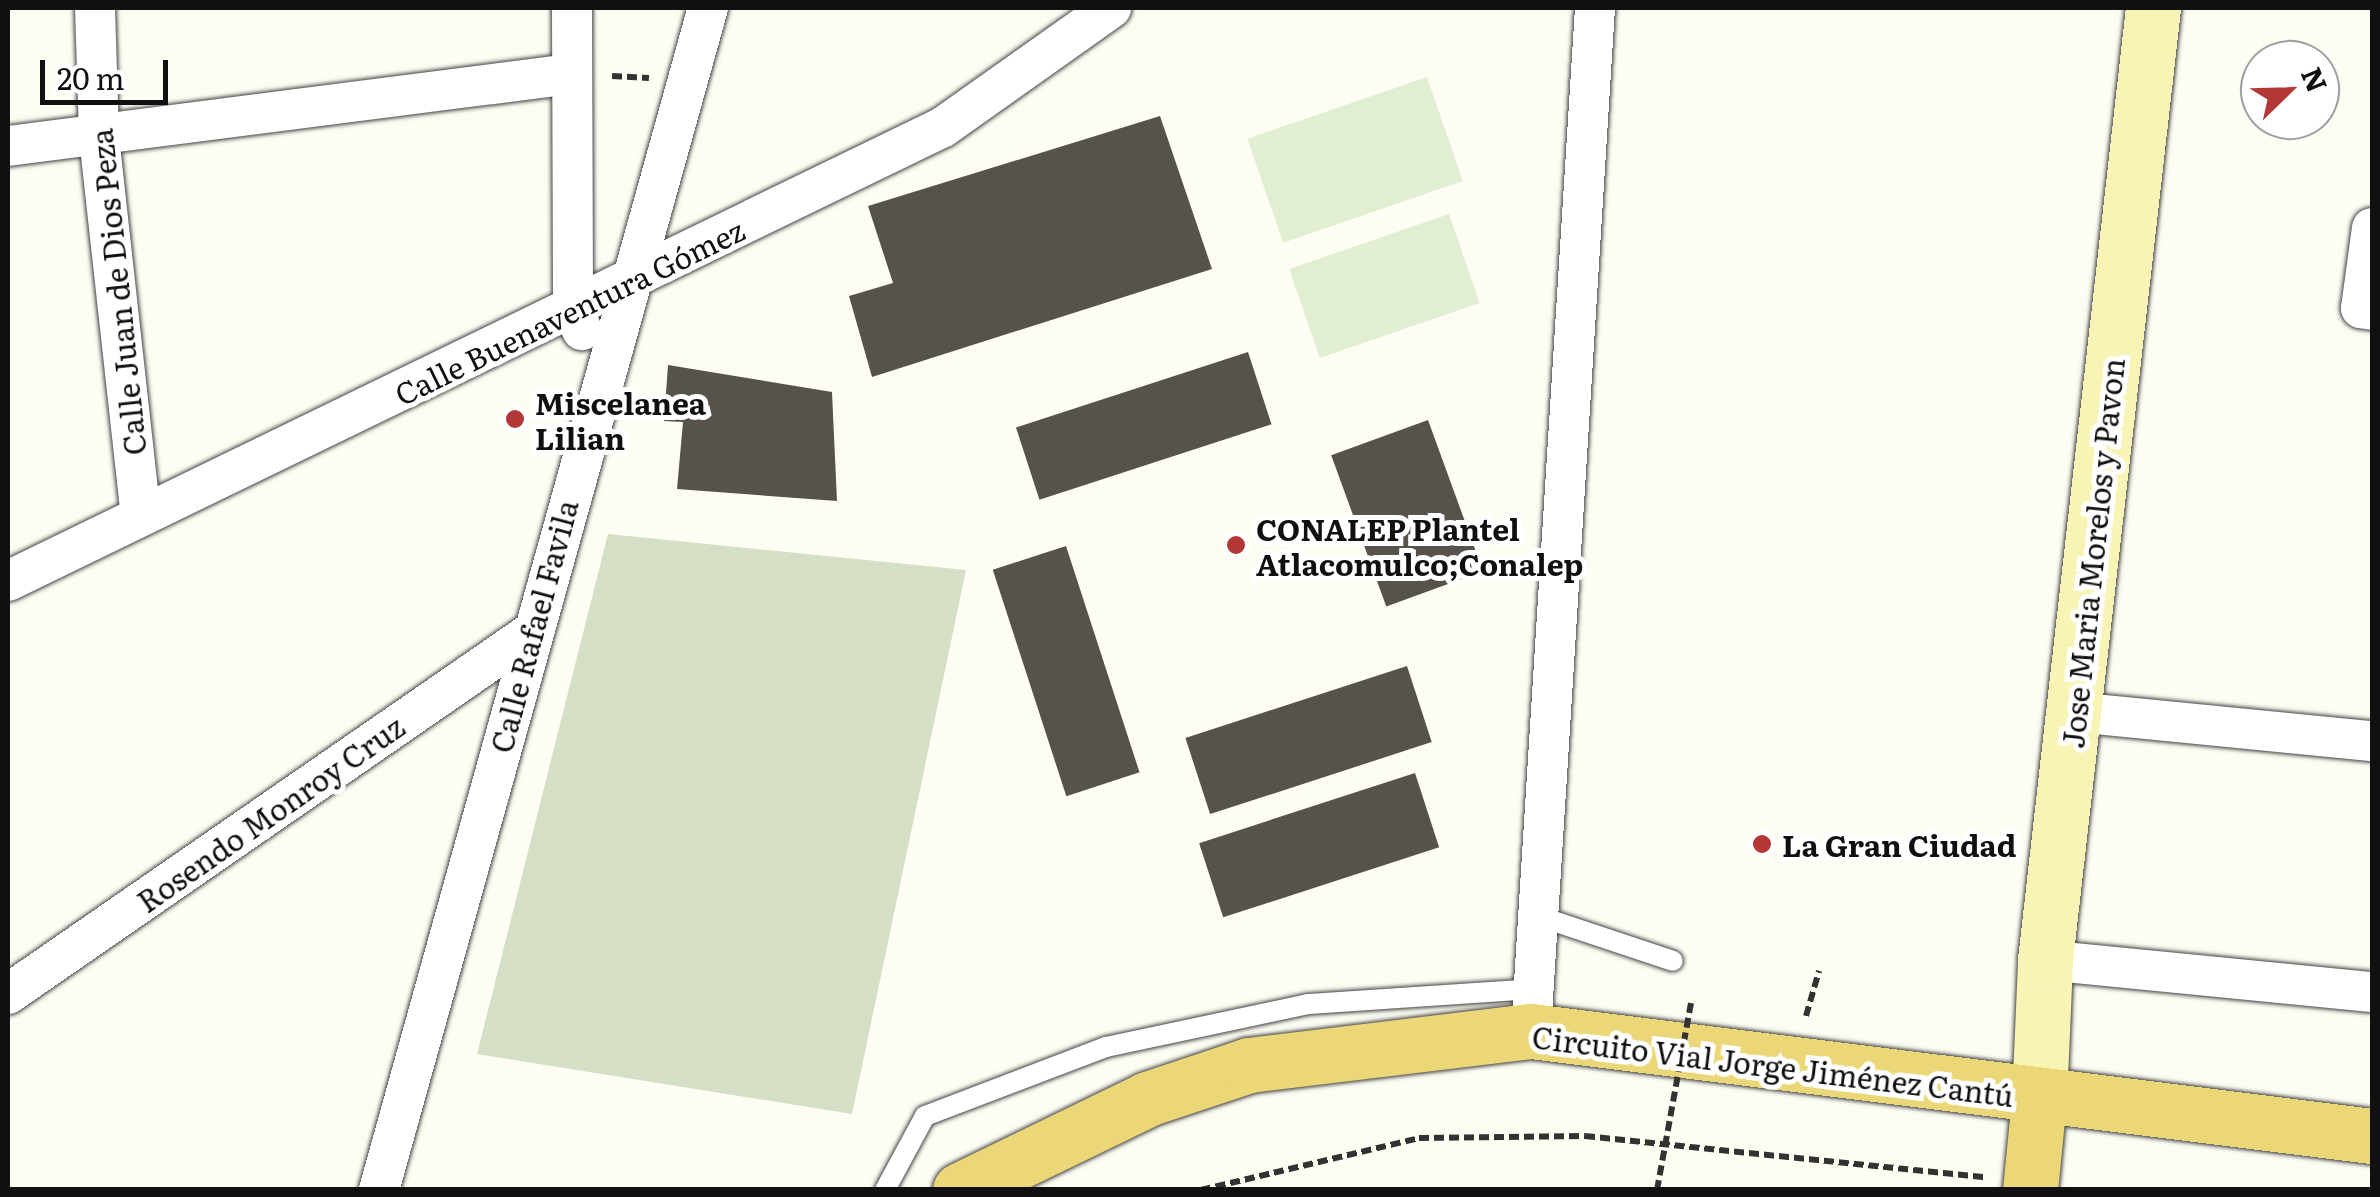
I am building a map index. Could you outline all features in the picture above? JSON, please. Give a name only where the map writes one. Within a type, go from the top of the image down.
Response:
[{"type":"main road","name":"Circuito Vial Jorge Jiménez Cantú","points":[[960,1190],[1147,1099],[1249,1065],[1532,1010],[2038,1100],[2372,1136]]},
{"type":"main road","points":[[2031,1185],[2038,1100]]},
{"type":"street","name":"Calle Juan de Dios Peza","points":[[95,8],[99,137],[142,516]]},
{"type":"street","points":[[572,8],[573,308],[603,374]]},
{"type":"street","name":"Calle Rafael Favila","points":[[379,1190],[603,374],[654,222],[708,8]]},
{"type":"street","name":"Calle Buenaventura Gómez","points":[[8,581],[573,308],[631,285],[943,127],[1111,8]]},
{"type":"street","points":[[1532,1010],[1596,8]]},
{"type":"street","name":"Jose Maria Morelos y Pavon","points":[[2038,1100],[2045,960],[2153,8]]},
{"type":"street","points":[[8,146],[571,74]]},
{"type":"street","points":[[2372,228],[2361,308],[2372,310]]},
{"type":"street","name":"Rosendo Monroy Cruz","points":[[8,994],[532,632]]},
{"type":"street","points":[[2074,712],[2372,741]]},
{"type":"street","points":[[2045,960],[2372,992]]},
{"type":"lane","points":[[1538,916],[1672,961]]},
{"type":"lane","points":[[885,1190],[925,1116],[1106,1048],[1308,1004],[1532,1010]]},
{"type":"path","points":[[571,74],[666,78]]},
{"type":"path","points":[[1806,1017],[1819,971]]},
{"type":"path","points":[[1657,1190],[1692,998]]},
{"type":"path","points":[[1201,1190],[1419,1138],[1584,1136],[2031,1185]]},
{"type":"green space","points":[[1427,77],[1463,181],[1283,243],[1247,139]]},
{"type":"green space","points":[[1449,214],[1480,303],[1320,358],[1289,269]]},
{"type":"green space","points":[[608,534],[966,570],[852,1114],[477,1054]]},
{"type":"building","points":[[1160,116],[1212,269],[872,377],[849,296],[893,283],[868,206]]},
{"type":"building","points":[[1248,352],[1271,424],[1039,500],[1016,427]]},
{"type":"building","points":[[668,365],[832,392],[837,501],[677,489],[683,422],[664,421]]},
{"type":"building","points":[[1428,420],[1483,571],[1386,607],[1331,455]]},
{"type":"building","points":[[1066,546],[1140,772],[1066,796],[993,570]]},
{"type":"building","points":[[1407,666],[1432,742],[1210,814],[1185,738]]},
{"type":"building","points":[[1415,773],[1439,847],[1223,917],[1199,843]]},
{"type":"place","name":"Miscelanea Lilian","points":[[515,419]]},
{"type":"place","name":"CONALEP Plantel Atlacomulco;Conalep","points":[[1236,545]]},
{"type":"place","name":"La Gran Ciudad","points":[[1762,844]]}]
